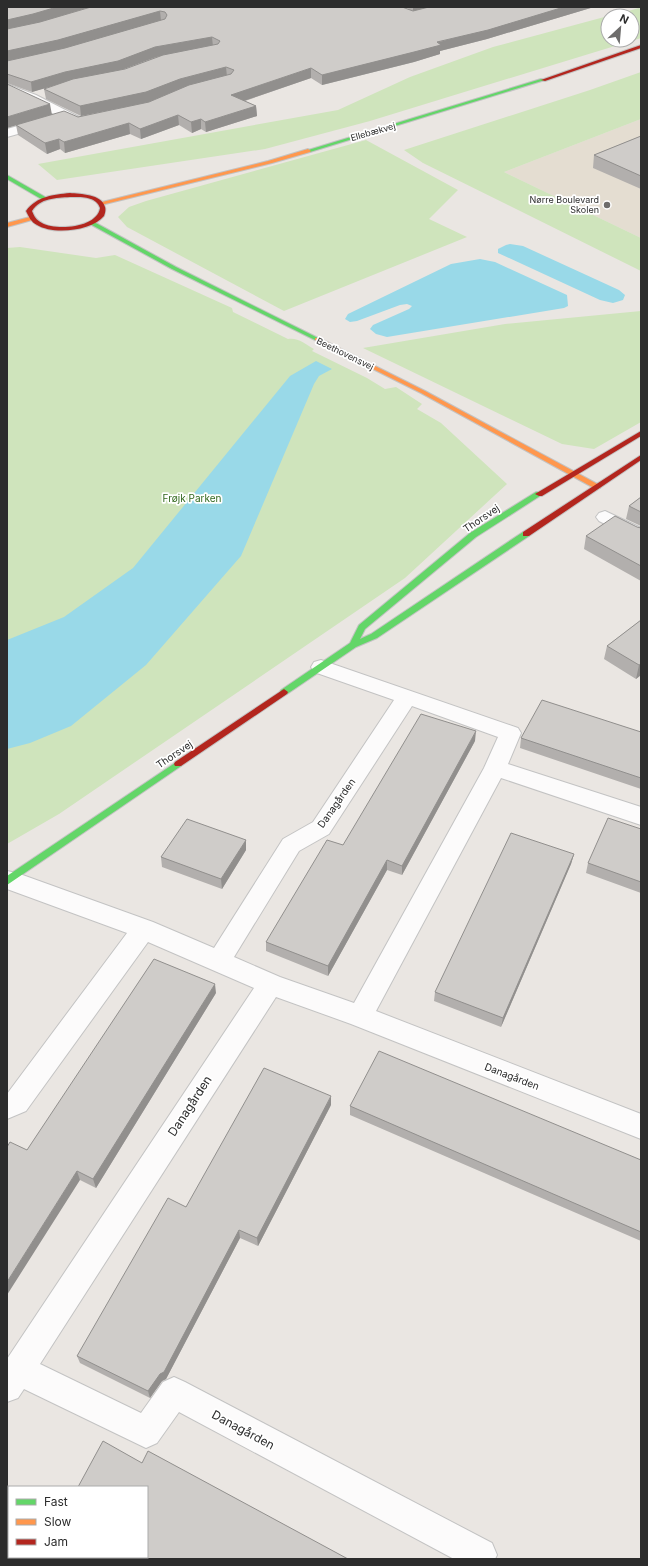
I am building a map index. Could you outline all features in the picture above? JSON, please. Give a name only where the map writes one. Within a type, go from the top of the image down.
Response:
[{"type":"street","name":"Ellebækvej","points":[[101,203],[278,159],[408,122],[558,75],[641,46]]},
{"type":"street","points":[[7,88],[32,98],[79,122],[100,117]]},
{"type":"street","points":[[32,98],[45,94]]},
{"type":"street","points":[[7,133],[66,116]]},
{"type":"street","points":[[7,177],[44,199]]},
{"type":"street","points":[[76,195],[94,198],[101,203],[104,208],[104,213],[92,223],[75,228],[56,229],[36,224],[30,219],[28,213],[31,208],[44,199],[57,196],[76,195]]},
{"type":"street","points":[[7,225],[30,219]]},
{"type":"street","name":"Beethovensvej","points":[[92,223],[174,268],[423,392],[597,486]]},
{"type":"street","name":"Thorsvej","points":[[353,645],[362,627],[473,535],[572,473],[641,434]]},
{"type":"street","name":"Thorsvej","points":[[8,880],[353,645],[374,636],[641,457]]},
{"type":"street","points":[[605,517],[641,535]]},
{"type":"street","points":[[322,667],[510,732],[495,768],[360,1016]]},
{"type":"street","name":"Danagården","points":[[219,961],[291,845],[321,828],[407,697]]},
{"type":"street","points":[[495,768],[641,816]]},
{"type":"street","name":"Danagården","points":[[8,880],[144,929],[271,984],[360,1016],[641,1127]]},
{"type":"street","points":[[7,1107],[17,1102],[144,929]]},
{"type":"street","name":"Danagården","points":[[271,984],[13,1378],[146,1432],[174,1393],[480,1556]]},
{"type":"shaded area","name":"Nørre Boulevard Skolen","points":[[641,119],[641,238],[504,172]]},
{"type":"green space","points":[[640,8],[641,9],[640,38]]},
{"type":"green space","points":[[600,18],[600,48],[608,48],[370,121],[265,149],[57,180],[38,164],[338,110],[410,77],[493,47]]},
{"type":"green space","points":[[641,72],[641,119],[504,172],[641,238],[641,271],[423,163],[404,150],[590,90]]},
{"type":"green space","points":[[366,140],[458,190],[429,219],[467,237],[284,311],[127,227],[118,217],[129,207],[146,201]]},
{"type":"green space","name":"Frøjk Parken","points":[[20,247],[96,258],[115,255],[232,308],[233,312],[288,339],[301,341],[314,349],[312,351],[367,378],[385,389],[396,387],[422,404],[417,409],[441,423],[507,484],[405,578],[59,814],[7,844],[7,248]]},
{"type":"green space","points":[[641,311],[641,422],[594,449],[562,444],[363,348],[505,324]]},
{"type":"water","points":[[510,244],[523,246],[619,290],[625,295],[623,300],[613,303],[600,300],[498,253],[498,249]]},
{"type":"water","points":[[480,259],[495,262],[567,295],[568,306],[564,308],[387,337],[376,334],[370,329],[373,325],[409,309],[412,306],[407,304],[400,305],[357,321],[350,322],[345,319],[348,314],[451,264]]},
{"type":"water","points":[[316,361],[332,369],[319,376],[314,384],[241,556],[146,665],[71,726],[30,743],[7,749],[7,640],[64,617],[133,568],[290,376]]},
{"type":"building","points":[[7,7],[57,7],[7,20]]},
{"type":"building","points":[[91,7],[402,7],[413,11],[429,7],[564,7],[488,30],[437,42],[441,45],[322,75],[311,68],[231,95],[256,106],[205,122],[201,119],[191,122],[178,115],[140,129],[129,123],[64,142],[59,139],[45,143],[16,125],[64,111],[78,117],[149,102],[189,85],[231,74],[234,70],[226,67],[180,79],[146,92],[80,106],[44,89],[73,79],[125,69],[163,55],[218,44],[220,41],[212,37],[155,47],[118,61],[65,72],[31,82],[7,74],[7,61],[65,48],[165,19],[167,15],[165,12],[160,11],[58,40],[7,51],[7,29],[40,22]]},
{"type":"building","points":[[7,84],[50,104],[7,117]]},
{"type":"building","points":[[641,136],[641,176],[594,155]]},
{"type":"building","points":[[641,497],[641,512],[629,506]]},
{"type":"building","points":[[615,516],[641,528],[641,566],[586,536]]},
{"type":"building","points":[[641,620],[641,664],[639,665],[607,646]]},
{"type":"building","points":[[542,700],[641,732],[641,778],[521,738]]},
{"type":"building","points":[[421,714],[476,731],[402,866],[387,860],[328,966],[266,942],[327,840],[343,845]]},
{"type":"building","points":[[608,818],[641,829],[641,882],[588,863]]},
{"type":"building","points":[[187,819],[246,840],[221,879],[161,857]]},
{"type":"building","points":[[511,833],[574,854],[503,1018],[435,992]]},
{"type":"building","points":[[154,959],[215,984],[93,1179],[77,1171],[7,1282],[7,1147],[10,1142],[27,1150]]},
{"type":"building","points":[[379,1051],[641,1160],[641,1232],[350,1106]]},
{"type":"building","points":[[264,1068],[331,1096],[257,1238],[239,1230],[164,1372],[160,1374],[148,1391],[77,1356],[168,1198],[186,1207]]},
{"type":"building","points":[[103,1441],[142,1463],[148,1451],[348,1559],[148,1559],[146,1558],[148,1558],[148,1486],[79,1486]]},
{"type":"traffic: fast","points":[[308,151],[543,80]]},
{"type":"traffic: fast","points":[[7,177],[45,199]]},
{"type":"traffic: fast","points":[[92,223],[174,268],[317,339]]},
{"type":"traffic: fast","points":[[354,642],[362,627],[473,535],[539,494]]},
{"type":"traffic: fast","points":[[284,692],[353,645],[374,636],[526,534]]},
{"type":"traffic: fast","points":[[7,881],[178,764]]},
{"type":"traffic: slow","points":[[101,203],[270,162],[308,151]]},
{"type":"traffic: slow","points":[[7,225],[30,219]]},
{"type":"traffic: slow","points":[[317,339],[423,392],[597,486]]},
{"type":"traffic: jam","points":[[543,80],[641,46]]},
{"type":"traffic: jam","points":[[70,195],[87,196],[97,200],[101,203],[103,208],[102,214],[96,220],[86,225],[62,229],[40,225],[33,219],[29,211],[36,203],[47,198],[70,195]]},
{"type":"traffic: jam","points":[[539,494],[641,433]]},
{"type":"traffic: jam","points":[[526,534],[641,457]]},
{"type":"traffic: jam","points":[[178,764],[284,692]]},
{"type":"place","name":"Nørre Boulevard Skolen","points":[[607,205]]}]
